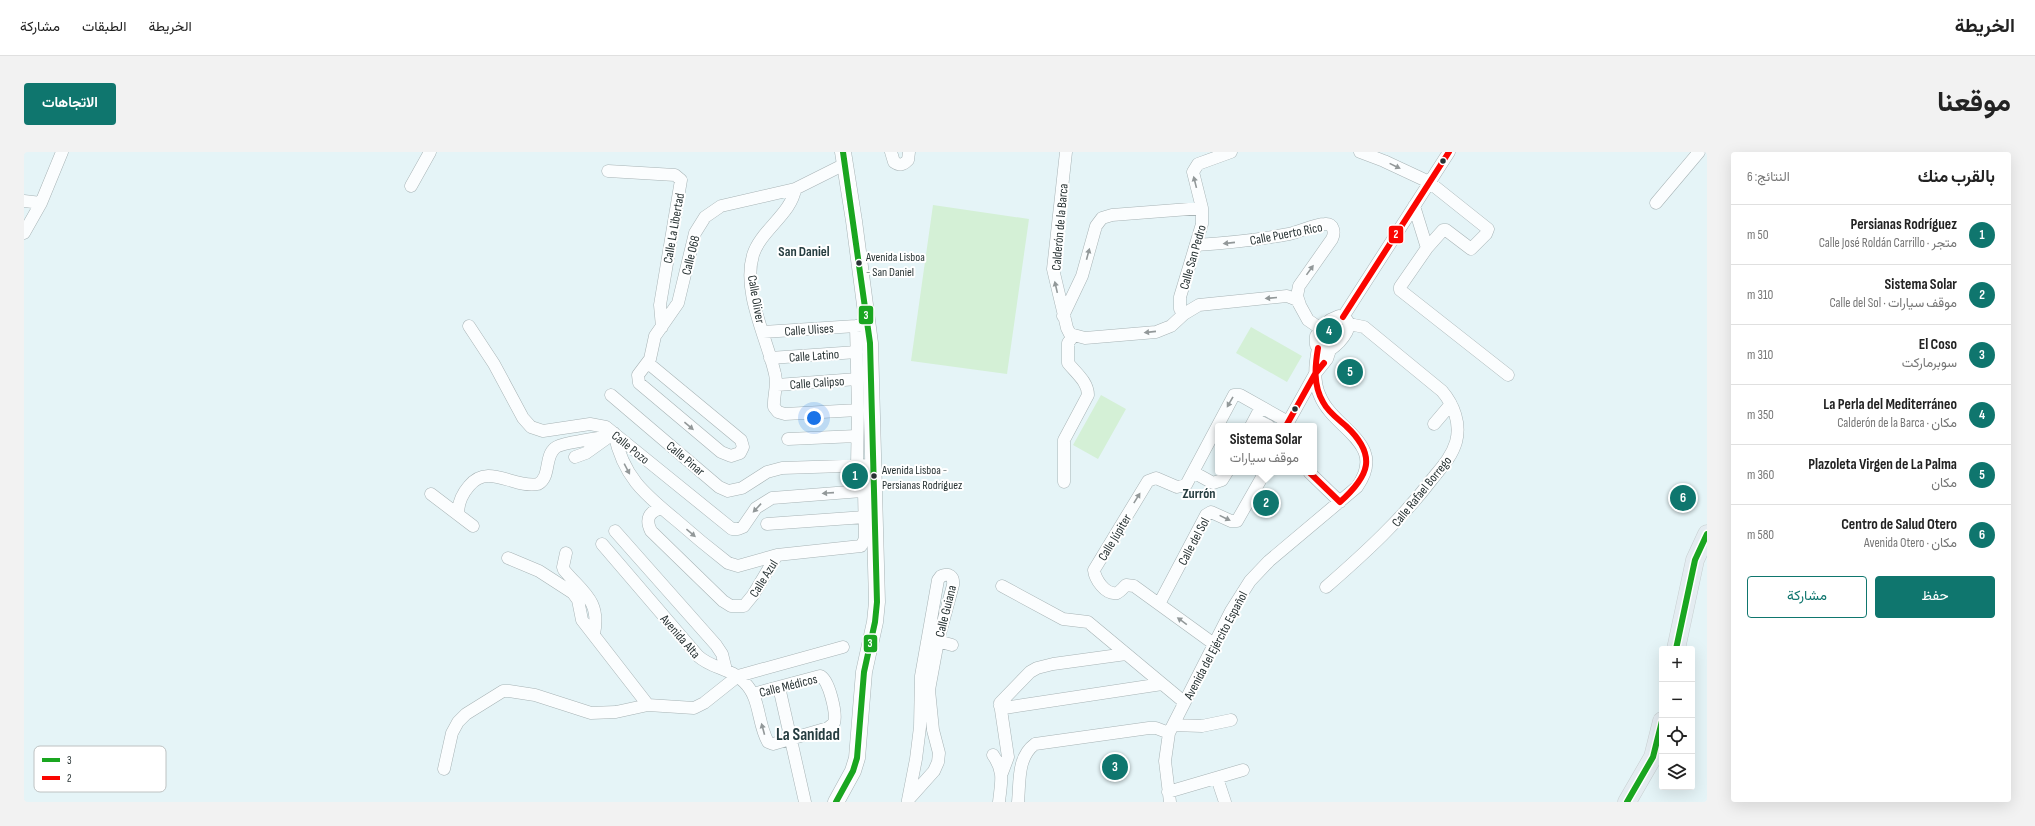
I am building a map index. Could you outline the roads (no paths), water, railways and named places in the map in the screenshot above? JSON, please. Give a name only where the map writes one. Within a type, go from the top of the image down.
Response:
[{"type":"main road","points":[[1677,646],[1694,560],[1707,534]]},
{"type":"main road","points":[[1629,801],[1653,757],[1659,733]]},
{"type":"street","points":[[24,233],[28,217],[41,203],[62,152]]},
{"type":"street","points":[[411,186],[430,152]]},
{"type":"street","points":[[891,152],[894,162],[899,165],[904,164],[908,160],[908,152]]},
{"type":"street","name":"Calderón de la Barca","points":[[1066,152],[1053,269],[1068,332],[1073,336]]},
{"type":"street","name":"Calle San Pedro","points":[[1184,314],[1180,309],[1180,297],[1202,224],[1202,208],[1193,177],[1194,167],[1198,164],[1231,152]]},
{"type":"street","points":[[1360,152],[1384,161],[1429,182],[1486,227],[1488,232],[1471,249],[1446,230],[1443,230],[1426,248],[1400,287],[1400,290],[1508,375]]},
{"type":"street","points":[[1324,349],[1347,333],[1346,320],[1414,206],[1449,152]]},
{"type":"street","points":[[1656,203],[1699,152]]},
{"type":"street","points":[[844,158],[862,325],[857,352],[857,464]]},
{"type":"street","name":"Calle 068","points":[[648,363],[741,440],[742,450],[734,455],[728,455],[721,452],[659,401],[638,381],[638,375],[652,356],[655,336],[678,303],[695,233],[705,217],[722,206],[795,189],[844,158]]},
{"type":"street","name":"Calle La Libertad","points":[[608,171],[675,175],[681,180],[660,305],[662,327]]},
{"type":"street","name":"Calle Oliver","points":[[795,189],[791,202],[759,243],[753,256],[751,271],[753,294],[777,385],[774,407],[778,412],[785,414],[858,410]]},
{"type":"street","points":[[24,201],[41,203]]},
{"type":"street","points":[[1414,206],[1426,248]]},
{"type":"street","points":[[1064,316],[1082,276],[1096,226],[1102,218],[1112,215],[1202,208]]},
{"type":"street","name":"Calle Puerto Rico","points":[[1196,245],[1252,240],[1294,233],[1325,224],[1330,225],[1334,229],[1335,234],[1299,286],[1298,296],[1300,305]]},
{"type":"street","points":[[1064,482],[1064,440],[1088,395],[1088,388],[1085,382],[1068,363],[1068,343],[1073,336],[1084,338],[1156,332],[1171,326],[1184,314],[1200,305],[1287,296],[1298,300],[1308,320],[1321,329],[1334,317],[1346,320]]},
{"type":"street","name":"Calle Rafael Borrego","points":[[1326,587],[1389,530],[1418,498],[1452,453],[1458,428],[1456,416],[1451,404],[1442,391],[1364,327],[1346,320]]},
{"type":"street","points":[[777,555],[861,546],[865,542],[865,517],[874,465],[870,343],[862,325]]},
{"type":"street","name":"Calle Ulises","points":[[763,332],[862,325]]},
{"type":"street","name":"Calle Pozo","points":[[469,326],[494,364],[523,418],[531,426],[543,431],[596,424],[606,427],[612,434],[732,529],[738,529],[743,526],[756,508],[768,500],[793,496],[870,490]]},
{"type":"street","name":"Avenida del Ejército Español","points":[[1288,423],[1315,374],[1324,349],[1315,341],[1321,329]]},
{"type":"street","name":"Calle Latino","points":[[770,358],[857,352]]},
{"type":"street","name":"Avenida del Ejército Español","points":[[1169,797],[1165,761],[1171,729],[1231,611],[1250,581],[1288,544],[1340,502],[1364,479],[1367,468],[1367,458],[1363,448],[1353,434],[1325,407],[1319,396],[1315,374]]},
{"type":"street","name":"Calle Calipso","points":[[777,385],[857,379]]},
{"type":"street","name":"Calle Pinar","points":[[612,395],[719,487],[728,490],[742,488],[767,472],[787,467],[857,464],[874,465]]},
{"type":"street","points":[[1218,423],[1232,396],[1240,395],[1285,423]]},
{"type":"street","points":[[1434,424],[1451,404]]},
{"type":"street","points":[[1253,422],[1261,407]]},
{"type":"street","points":[[1215,429],[1193,472],[1213,483],[1222,480],[1225,475]]},
{"type":"street","points":[[575,457],[586,453],[612,434]]},
{"type":"street","points":[[612,434],[621,458],[630,475],[642,491],[661,508]]},
{"type":"street","points":[[458,514],[463,493],[474,480],[482,475],[528,484],[538,484],[545,478],[550,453],[557,446],[612,434]]},
{"type":"street","points":[[788,440],[857,436]]},
{"type":"street","name":"Calle Júpiter","points":[[1193,472],[1186,485],[1182,487],[1177,487],[1156,478],[1148,481],[1094,570],[1095,578],[1099,584],[1118,593],[1126,585],[1130,585],[1214,644]]},
{"type":"street","name":"Calle del Sol","points":[[1159,604],[1206,515],[1211,512],[1231,521],[1237,521],[1263,475]]},
{"type":"street","points":[[1312,475],[1340,502]]},
{"type":"street","points":[[836,802],[853,771],[857,758],[864,672],[877,612],[870,490]]},
{"type":"street","points":[[431,494],[473,526]]},
{"type":"street","name":"Calle Azul","points":[[661,508],[728,563],[743,566],[777,555],[753,595],[744,606],[731,606],[723,601],[651,531],[647,524],[649,516],[653,511],[661,508]]},
{"type":"street","points":[[767,524],[865,517]]},
{"type":"street","points":[[615,531],[716,645],[722,654],[726,670]]},
{"type":"street","name":"Avenida Alta","points":[[602,544],[698,656],[709,665],[726,670],[738,676],[748,685],[753,694],[768,742],[773,744],[790,738]]},
{"type":"street","points":[[566,553],[563,567],[564,570],[581,586],[592,606],[596,620],[594,634]]},
{"type":"street","points":[[508,558],[539,572],[573,592],[578,600],[582,620],[648,705]]},
{"type":"street","name":"Calle Guiana","points":[[946,574],[951,576],[954,580],[938,641],[929,690],[933,730],[939,753],[938,762],[934,771],[908,801],[917,751],[921,676],[924,657],[929,639],[938,580],[941,576],[946,574]]},
{"type":"street","points":[[1002,586],[1063,619],[1088,622],[1184,702]]},
{"type":"street","points":[[938,641],[952,645]]},
{"type":"street","points":[[444,769],[452,733],[458,722],[466,714],[504,691],[535,695],[591,713],[616,712],[648,705],[694,708],[709,700],[738,676],[843,647]]},
{"type":"street","points":[[999,802],[1002,773],[1008,757],[1000,706],[1002,701],[1024,678],[1037,668],[1052,664],[1126,654]]},
{"type":"street","name":"Calle Médicos","points":[[753,694],[822,677],[828,683],[835,720],[831,726],[790,738]]},
{"type":"street","points":[[1000,706],[1004,708],[1162,684]]},
{"type":"street","points":[[779,687],[805,802]]},
{"type":"street","points":[[1018,802],[1024,756],[1028,749],[1035,744],[1149,728],[1171,729],[1202,726],[1231,720]]},
{"type":"street","points":[[993,755],[1000,764],[1002,773]]},
{"type":"street","points":[[919,787],[932,782],[939,777],[944,770],[946,762]]},
{"type":"street","points":[[1169,797],[1217,778],[1243,770]]},
{"type":"street","points":[[1217,778],[1224,802]]},
{"type":"place","name":"Avenida Lisboa - San Daniel","points":[[859,263]]},
{"type":"place","name":"La Perla del Mediterráneo","points":[[1329,331]]},
{"type":"place","name":"Plazoleta Virgen de La Palma","points":[[1350,372]]},
{"type":"place","name":"Persianas Rodríguez","points":[[855,476]]},
{"type":"place","name":"Avenida Lisboa - Persianas Rodríguez","points":[[874,476]]},
{"type":"place","name":"Centro de Salud Otero","points":[[1683,498]]},
{"type":"place","name":"Sistema Solar","points":[[1266,503]]},
{"type":"place","name":"El Coso","points":[[1115,767]]},
{"type":"district","name":"San Daniel","points":[[804,251]]},
{"type":"district","name":"Zurrón","points":[[1199,493]]},
{"type":"district","name":"La Sanidad","points":[[808,734]]}]
